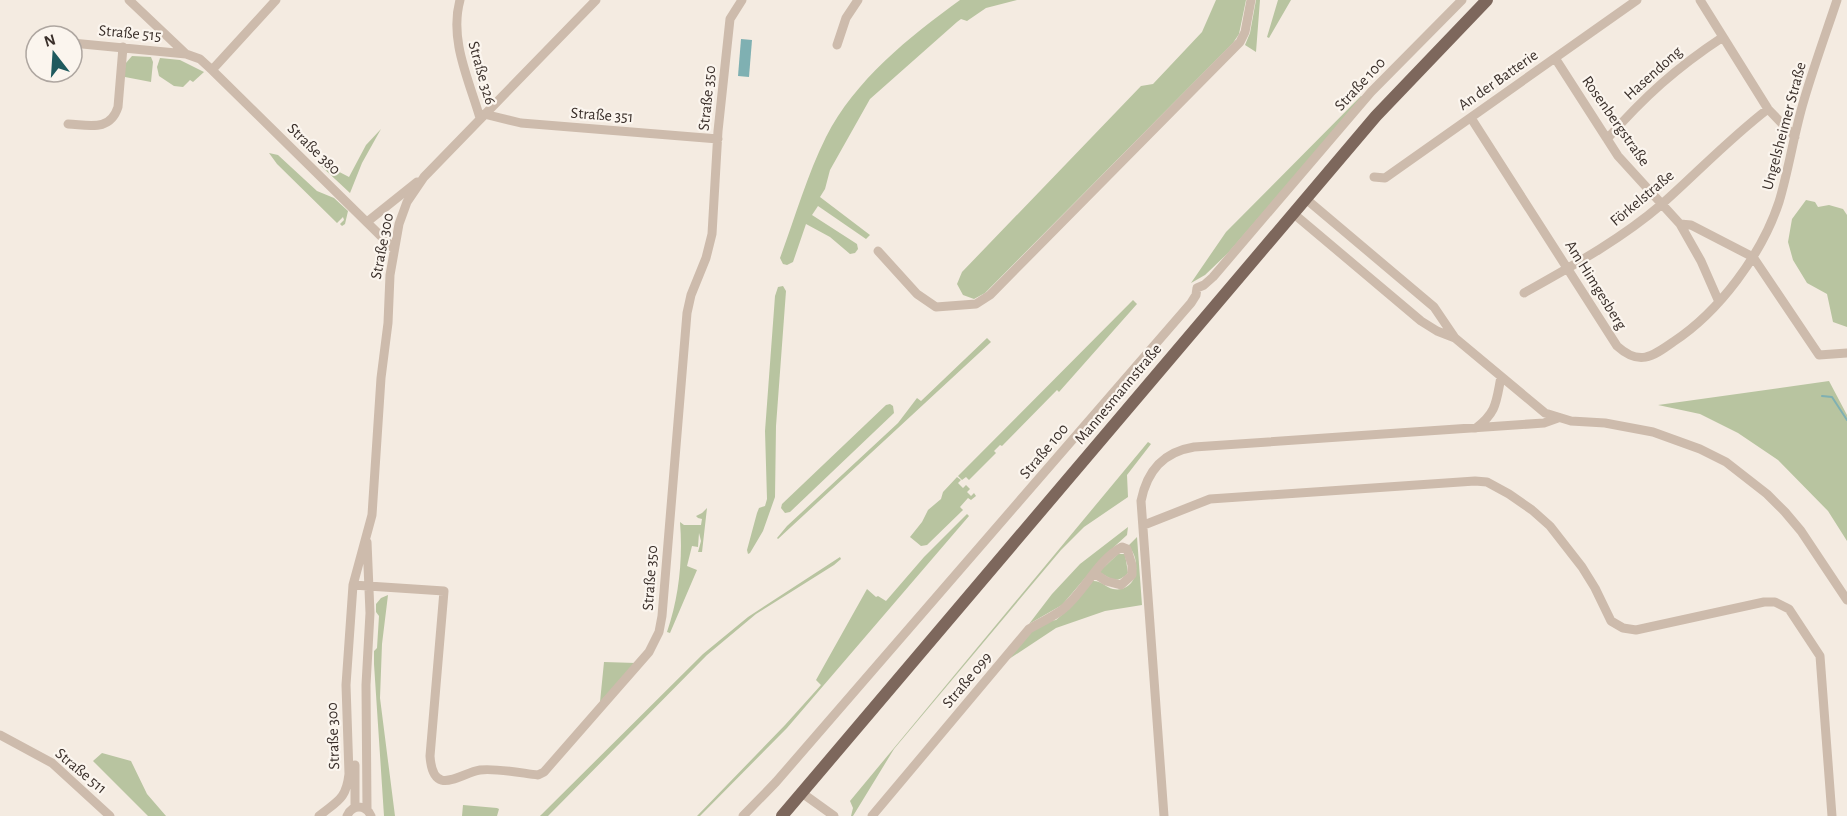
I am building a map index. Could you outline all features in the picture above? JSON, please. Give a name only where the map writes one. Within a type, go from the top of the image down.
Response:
[{"type":"main road","name":"Mannesmannstraße","points":[[782,816],[1376,116],[1487,0]]},
{"type":"street","points":[[129,0],[186,54]]},
{"type":"street","name":"Straße 326","points":[[460,0],[455,20],[457,41],[482,116]]},
{"type":"street","name":"Straße 300","points":[[319,816],[337,804],[348,786],[346,685],[353,585],[372,515],[390,275],[406,202],[424,177],[596,0]]},
{"type":"street","name":"Straße 350","points":[[353,585],[444,591],[430,766],[440,779],[448,781],[479,770],[538,775],[544,772],[645,657],[659,632],[662,616],[687,313],[712,234],[718,140],[730,19],[742,0]]},
{"type":"street","points":[[837,45],[846,18],[858,0]]},
{"type":"street","points":[[878,251],[916,294],[936,307],[976,304],[990,295],[1240,42],[1245,32],[1251,0]]},
{"type":"street","name":"Straße 100","points":[[743,816],[777,782],[1191,303],[1197,288],[1212,277],[1371,92],[1462,0]]},
{"type":"street","name":"An der Batterie","points":[[1374,177],[1385,178],[1637,0]]},
{"type":"street","points":[[1700,0],[1768,109],[1795,137]]},
{"type":"street","name":"Ungelsheimer Straße","points":[[1753,257],[1763,240],[1778,203],[1803,101],[1837,0]]},
{"type":"street","points":[[212,70],[273,1]]},
{"type":"street","name":"Hasendong","points":[[1608,139],[1665,79],[1694,56],[1724,37]]},
{"type":"street","name":"Straße 515","points":[[84,44],[186,54]]},
{"type":"street","points":[[68,124],[97,126],[108,123],[115,116],[118,107],[123,47]]},
{"type":"street","name":"Straße 380","points":[[186,54],[200,59],[212,70],[394,249]]},
{"type":"street","name":"Rosenbergstraße","points":[[1554,58],[1631,172],[1680,224],[1701,261],[1719,302]]},
{"type":"street","name":"Förkelstraße","points":[[1524,293],[1615,240],[1661,204],[1741,130],[1768,109]]},
{"type":"street","name":"Straße 351","points":[[482,116],[521,123],[718,140]]},
{"type":"street","name":"Am Himgesberg","points":[[1471,118],[1617,346],[1636,358],[1652,356],[1681,338],[1719,302],[1753,257]]},
{"type":"street","points":[[367,222],[424,177]]},
{"type":"street","points":[[1306,199],[1434,308],[1445,321],[1455,339]]},
{"type":"street","points":[[1294,214],[1421,321],[1437,332],[1455,339],[1536,407],[1558,418],[1571,421],[1613,424],[1653,432],[1700,449],[1726,462],[1767,494],[1790,518],[1847,600]]},
{"type":"street","name":"Rosenbergstraße","points":[[1680,224],[1691,225],[1753,257]]},
{"type":"street","points":[[1753,257],[1819,355],[1847,353]]},
{"type":"street","points":[[1476,428],[1488,419],[1494,407],[1501,377]]},
{"type":"street","points":[[1164,816],[1141,501],[1149,474],[1164,460],[1182,449],[1544,423],[1558,418]]},
{"type":"street","points":[[1144,525],[1210,499],[1487,482],[1532,510],[1550,526],[1582,567],[1611,621],[1623,628],[1636,630],[1723,610],[1775,602],[1789,609],[1820,656],[1832,816]]},
{"type":"street","name":"Straße 300","points":[[367,537],[370,613],[366,685],[369,812]]},
{"type":"street","name":"Straße 099","points":[[872,816],[1029,629],[1064,609],[1094,573],[1117,550],[1122,547],[1127,549],[1132,565],[1132,575],[1121,585],[1106,581],[1094,573]]},
{"type":"street","points":[[346,685],[353,732],[355,807]]},
{"type":"street","name":"Straße 511","points":[[0,735],[52,763],[110,816]]},
{"type":"street","points":[[802,793],[834,816]]},
{"type":"street","points":[[355,807],[369,812]]},
{"type":"street","points":[[347,816],[349,811],[355,807]]},
{"type":"green space","points":[[960,0],[1017,0],[986,8],[967,21],[961,19],[870,99],[830,170],[825,189],[820,197],[870,235],[866,239],[818,206],[812,215],[857,244],[858,249],[855,253],[850,254],[830,237],[806,224],[793,262],[783,264],[780,258],[807,181],[819,151],[838,116],[868,78],[885,61]]},
{"type":"green space","points":[[1216,0],[1246,0],[1239,34],[1233,43],[985,293],[974,299],[963,295],[957,284],[962,272],[1141,86],[1153,84],[1202,32]]},
{"type":"green space","points":[[1256,0],[1260,0],[1256,52],[1245,45],[1250,33]]},
{"type":"green space","points":[[1278,0],[1291,0],[1269,38],[1267,37]]},
{"type":"green space","points":[[132,56],[151,57],[153,62],[151,82],[125,77],[125,64]]},
{"type":"green space","points":[[160,58],[180,60],[204,72],[183,87],[174,86],[159,76],[157,67]]},
{"type":"green space","points":[[1361,96],[1363,97],[1228,253],[1205,275],[1191,283],[1226,232]]},
{"type":"green space","points":[[381,129],[362,163],[350,193],[321,166],[326,165],[349,177],[366,145]]},
{"type":"green space","points":[[269,153],[278,155],[317,191],[334,198],[348,211],[345,224],[342,226],[340,224],[344,220],[343,217],[337,223],[277,164]]},
{"type":"green space","points":[[1806,200],[1815,202],[1818,207],[1829,205],[1843,209],[1847,215],[1847,327],[1833,322],[1827,294],[1807,283],[1793,260],[1788,242],[1792,219]]},
{"type":"green space","points":[[783,286],[786,291],[776,426],[775,497],[763,531],[748,554],[747,550],[757,513],[759,508],[765,506],[767,499],[765,431],[775,296],[778,287]]},
{"type":"green space","points":[[1133,300],[1137,304],[1059,392],[1057,390],[1002,446],[1000,445],[994,451],[996,453],[969,480],[966,477],[962,480],[958,476]]},
{"type":"green space","points":[[987,338],[991,342],[777,538],[787,526],[898,423],[917,398],[921,401]]},
{"type":"green space","points":[[1829,381],[1847,415],[1847,541],[1828,511],[1778,460],[1738,433],[1700,414],[1658,405]]},
{"type":"green space","points":[[886,405],[893,406],[894,413],[790,512],[785,513],[781,508],[782,504]]},
{"type":"green space","points":[[1148,442],[1151,444],[1127,475],[1128,497],[1084,527],[1061,550],[894,749],[851,816],[853,808],[850,801]]},
{"type":"green space","points":[[957,477],[961,480],[958,483],[963,488],[966,485],[970,489],[967,492],[971,496],[974,493],[976,496],[971,500],[968,498],[960,507],[963,510],[927,545],[921,546],[910,537],[928,510],[941,499],[943,492]]},
{"type":"green space","points":[[707,508],[702,552],[698,552],[701,541],[699,533],[698,547],[692,546],[687,566],[697,570],[670,633],[667,632],[675,605],[679,578],[680,522],[684,525],[701,525],[702,519],[696,516]]},
{"type":"green space","points":[[967,514],[969,516],[787,728],[700,816],[697,816],[821,685],[816,680],[867,589],[876,597],[886,601],[924,557]]},
{"type":"green space","points":[[1128,527],[1127,535],[1103,557],[1062,605],[1029,624],[1052,594],[1080,564]]},
{"type":"green space","points":[[1137,537],[1142,605],[1105,611],[1056,628],[1009,659],[1031,632],[1049,621],[1056,620],[1092,581],[1110,588],[1127,587],[1136,572],[1135,558],[1128,546]]},
{"type":"green space","points":[[1118,554],[1125,554],[1128,573],[1124,577],[1117,580],[1111,579],[1099,572]]},
{"type":"green space","points":[[840,557],[841,559],[834,565],[756,614],[707,655],[548,816],[540,816],[703,654],[748,617]]},
{"type":"green space","points":[[388,595],[382,644],[380,698],[395,816],[384,816],[374,664],[379,616],[376,612],[376,604]]},
{"type":"green space","points":[[604,662],[636,663],[600,702]]},
{"type":"green space","points":[[102,753],[131,761],[147,794],[166,816],[148,816],[93,761]]},
{"type":"green space","points":[[463,805],[499,809],[497,816],[462,816]]},
{"type":"water","points":[[741,39],[752,40],[749,77],[738,76]]},
{"type":"waterway","points":[[1822,396],[1832,397],[1847,420]]}]
